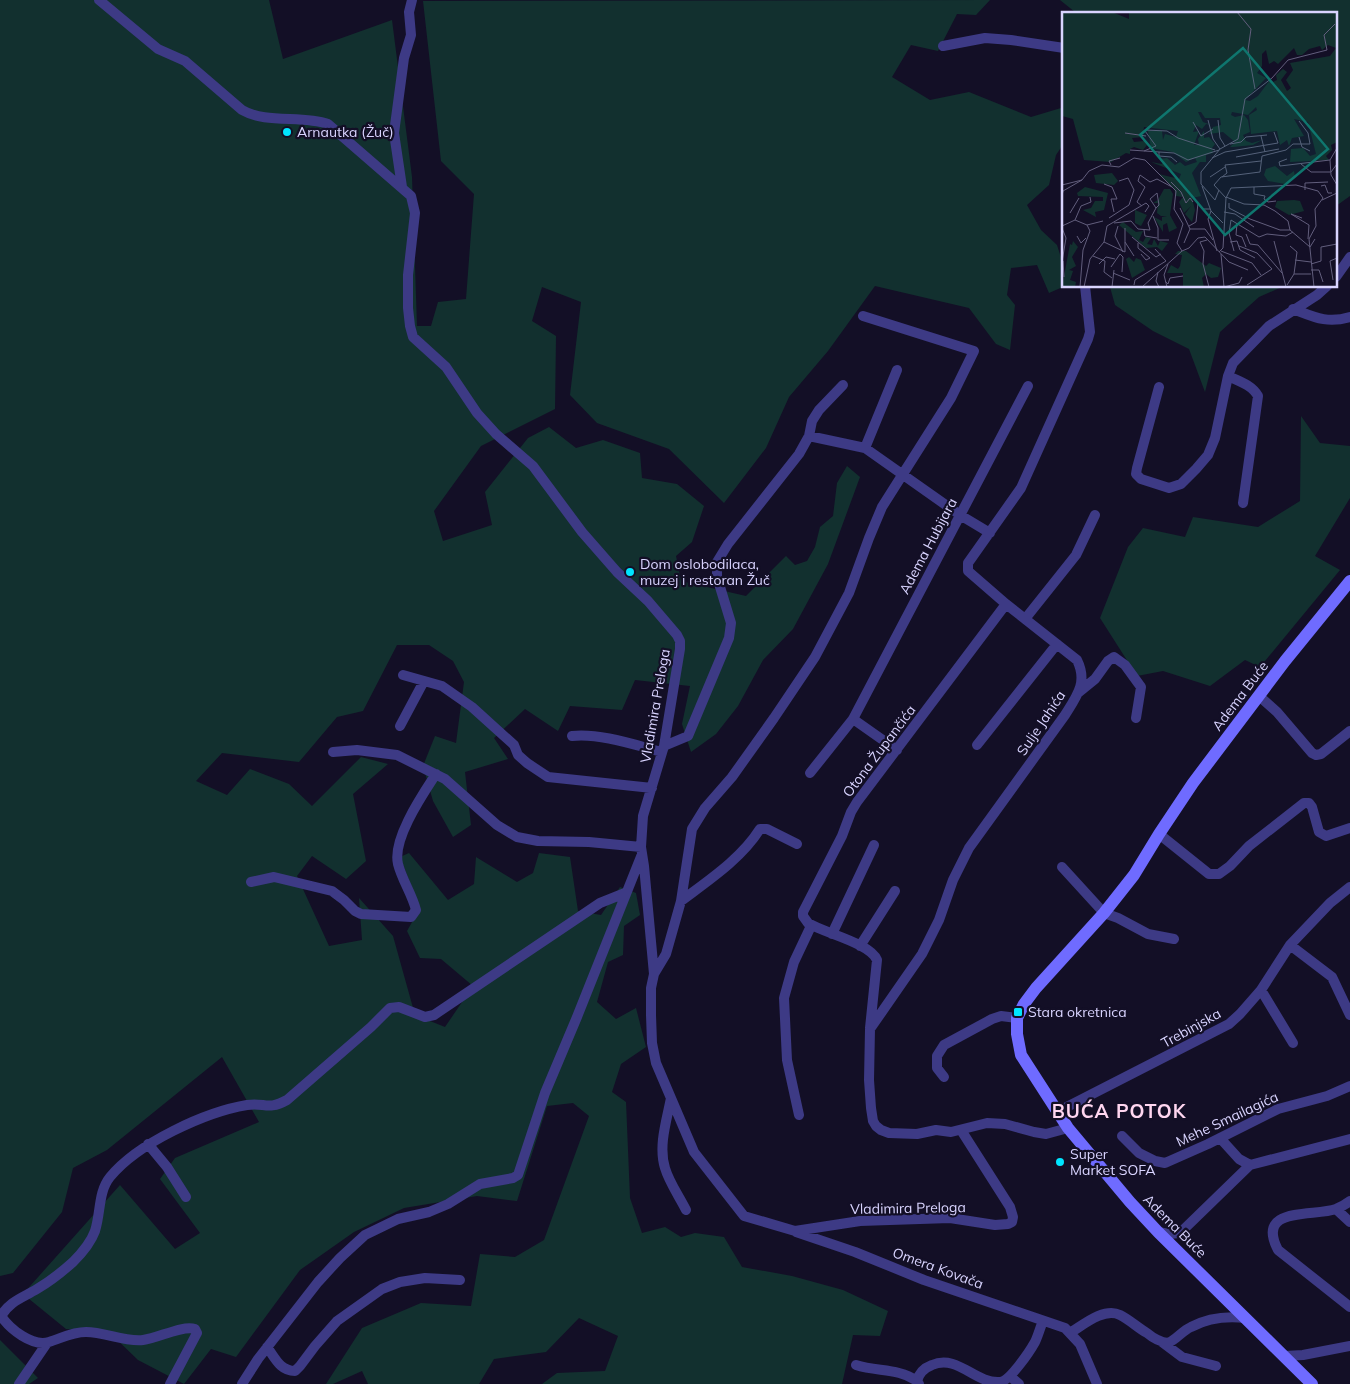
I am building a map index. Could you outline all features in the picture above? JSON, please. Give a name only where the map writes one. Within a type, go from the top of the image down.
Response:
[{"type":"street","name":"Vladimira Preloga","points":[[99,0],[158,49],[185,62],[242,110],[249,114],[286,119],[316,120],[328,124],[411,196],[415,213],[408,283],[408,308],[410,326],[414,337],[446,367],[477,414],[496,434],[533,466],[582,532],[617,572],[648,601],[677,635],[680,641],[680,649],[663,749],[643,816],[641,850],[654,974],[651,988],[652,1043],[656,1063],[694,1152],[744,1216],[795,1232],[860,1221],[950,1218],[995,1224],[1008,1224],[1012,1222],[1013,1217],[1010,1207],[961,1130]]},
{"type":"street","points":[[402,187],[394,133],[404,58],[412,35],[409,12],[412,0]]},
{"type":"street","points":[[943,46],[985,38],[1062,48]]},
{"type":"street","points":[[1338,274],[1350,257]]},
{"type":"street","name":"Sulje Jahića","points":[[870,1029],[922,954],[939,920],[953,880],[969,848],[1065,715],[1082,684],[1082,670],[1077,660],[1024,619],[968,571],[968,563],[1021,488],[1088,339],[1090,332],[1085,288]]},
{"type":"street","points":[[1159,387],[1136,474],[1141,479],[1169,488],[1181,484],[1196,470],[1208,454],[1215,438],[1228,376],[1233,363],[1269,326],[1326,288]]},
{"type":"street","points":[[1293,309],[1323,320],[1336,321],[1350,317]]},
{"type":"street","points":[[654,974],[666,954],[681,901],[692,829],[705,808],[732,777],[764,733],[815,657],[849,593],[882,507],[952,398],[974,352],[863,316]]},
{"type":"street","points":[[866,448],[897,370]]},
{"type":"street","points":[[1228,376],[1249,386],[1255,390],[1258,396],[1243,503]]},
{"type":"street","points":[[572,736],[582,735],[663,749],[688,736],[729,638],[731,623],[717,577],[717,562],[728,544],[799,454],[809,436],[812,421],[819,410],[844,385]]},
{"type":"street","name":"Adema Hubijara","points":[[810,773],[852,719],[1028,386]]},
{"type":"street","points":[[809,436],[866,448],[960,516],[990,533]]},
{"type":"street","points":[[1024,619],[1076,554],[1095,515]]},
{"type":"street","name":"Adema Buće","points":[[1312,1384],[1158,1232],[1130,1202],[1068,1128],[1021,1055],[1017,1034],[1017,1018],[1024,1004],[1036,988],[1104,914],[1134,875],[1193,783],[1285,661],[1350,581]]},
{"type":"street","name":"Otona Župančića","points":[[812,926],[805,920],[803,912],[842,836],[851,812],[1006,604]]},
{"type":"street","points":[[977,745],[1057,644]]},
{"type":"street","points":[[1078,693],[1095,679],[1108,661],[1114,657],[1125,665],[1141,687],[1136,718]]},
{"type":"street","points":[[403,675],[442,686],[472,707],[514,745],[518,755],[548,777],[652,788]]},
{"type":"street","points":[[400,726],[424,681]]},
{"type":"street","points":[[1259,696],[1277,712],[1312,753],[1316,755],[1321,754],[1350,731]]},
{"type":"street","points":[[852,719],[896,750]]},
{"type":"street","points":[[242,1384],[268,1347],[334,1264],[366,1235],[398,1219],[429,1212],[448,1204],[480,1184],[513,1178],[518,1175],[545,1093],[626,893],[641,850],[589,842],[538,841],[517,837],[497,825],[445,779],[436,774],[397,756],[357,750],[333,752]]},
{"type":"street","points":[[251,882],[274,877],[336,893],[355,911],[361,914],[412,917],[416,910],[400,871],[397,854],[399,842],[408,820],[436,774]]},
{"type":"street","points":[[1159,834],[1209,874],[1219,874],[1230,866],[1249,846],[1304,803],[1309,803],[1312,807],[1319,832],[1322,835],[1326,836],[1350,828]]},
{"type":"street","points":[[681,901],[724,869],[756,836],[760,829],[767,829],[798,844]]},
{"type":"street","points":[[832,934],[874,845]]},
{"type":"street","points":[[1062,867],[1104,914],[1118,918],[1148,934],[1174,939]]},
{"type":"street","name":"Trebinjska","points":[[1058,1112],[1229,1024],[1261,990],[1290,945],[1330,903],[1350,887]]},
{"type":"street","points":[[860,946],[895,891]]},
{"type":"street","points":[[170,1384],[196,1333],[195,1329],[190,1327],[162,1336],[141,1340],[122,1339],[86,1332],[66,1334],[47,1342],[31,1340],[15,1331],[1,1316],[6,1306],[38,1288],[72,1262],[83,1250],[94,1232],[102,1192],[110,1177],[156,1139],[214,1113],[249,1104],[275,1107],[286,1100],[390,1008],[399,1007],[426,1017],[434,1015],[593,908],[626,893]]},
{"type":"street","points":[[799,1115],[788,1060],[784,998],[794,962],[812,926],[860,946],[875,955],[877,960],[870,1029],[869,1080],[871,1108],[876,1126],[881,1130],[899,1134],[961,1130],[987,1123],[1005,1124],[1046,1134],[1068,1128]]},
{"type":"street","points":[[1290,945],[1332,977],[1350,1015]]},
{"type":"street","points":[[1261,990],[1293,1043]]},
{"type":"street","points":[[944,1077],[937,1068],[936,1056],[944,1045],[992,1019],[1001,1016],[1017,1018]]},
{"type":"street","name":"Mehe Smailagića","points":[[1122,1136],[1138,1153],[1155,1161],[1164,1162],[1220,1138],[1278,1109],[1326,1096],[1350,1086]]},
{"type":"street","points":[[671,1098],[664,1135],[664,1167],[686,1210]]},
{"type":"street","points":[[1220,1138],[1239,1159],[1250,1165]]},
{"type":"street","points":[[1158,1232],[1180,1233],[1250,1165],[1350,1139]]},
{"type":"street","points":[[148,1144],[167,1167],[186,1197]]},
{"type":"street","points":[[1350,1201],[1336,1209],[1289,1216],[1278,1221],[1272,1229],[1272,1238],[1278,1250],[1350,1307]]},
{"type":"street","points":[[1336,1209],[1350,1222]]},
{"type":"street","name":"Omera Kovača","points":[[795,1232],[855,1252],[924,1280],[1065,1328],[1070,1333]]},
{"type":"street","points":[[268,1347],[280,1366],[285,1370],[295,1371],[337,1321],[382,1288],[400,1282],[425,1278],[460,1280]]},
{"type":"street","points":[[1097,1384],[1080,1344],[1070,1333],[1100,1316],[1116,1314],[1162,1342],[1182,1357],[1216,1366]]},
{"type":"street","points":[[1162,1342],[1168,1343],[1173,1341],[1190,1327],[1214,1318],[1230,1316],[1245,1318]]},
{"type":"street","points":[[918,1382],[918,1375],[924,1368],[946,1362],[989,1381],[1001,1382],[1010,1376],[1034,1342],[1043,1321]]},
{"type":"street","points":[[18,1384],[47,1342]]},
{"type":"street","points":[[1285,1356],[1303,1355],[1350,1346]]},
{"type":"street","points":[[856,1365],[881,1371],[902,1372],[918,1382]]},
{"type":"street","points":[[1010,1376],[1019,1384]]},
{"type":"green space","points":[[0,0],[269,0],[283,59],[392,20],[412,177],[417,326],[431,326],[438,302],[466,299],[474,194],[441,161],[423,1],[990,0],[976,15],[957,14],[938,51],[911,45],[892,77],[930,100],[969,92],[1031,117],[1061,108],[1062,105],[1062,146],[1056,155],[1049,185],[1027,205],[1041,230],[1057,245],[1062,261],[1062,287],[1049,293],[1037,265],[1011,268],[1007,295],[1015,305],[1010,350],[996,344],[969,308],[875,286],[828,351],[789,397],[766,448],[724,503],[669,449],[597,423],[570,395],[581,302],[542,287],[532,321],[556,336],[555,409],[481,446],[434,511],[443,541],[492,525],[485,492],[528,438],[549,427],[576,448],[603,440],[640,453],[642,478],[677,484],[704,506],[692,542],[676,556],[681,581],[746,596],[786,556],[795,565],[807,561],[815,547],[820,527],[833,516],[837,483],[847,466],[860,477],[828,564],[793,629],[763,660],[738,706],[716,734],[691,752],[682,724],[690,686],[635,680],[622,710],[570,706],[558,731],[525,709],[494,738],[508,759],[465,772],[471,825],[453,837],[433,801],[423,766],[435,736],[456,743],[464,682],[453,661],[429,645],[397,645],[363,711],[337,717],[299,762],[222,753],[196,781],[227,795],[250,769],[289,784],[312,806],[361,757],[388,764],[353,794],[366,861],[346,879],[312,856],[297,876],[329,946],[362,940],[359,898],[393,936],[415,1015],[445,1027],[473,986],[441,959],[420,958],[407,931],[420,908],[400,857],[409,853],[448,900],[474,884],[476,857],[517,882],[533,873],[539,853],[570,857],[578,911],[601,915],[620,887],[636,893],[640,915],[624,926],[623,955],[608,962],[597,1002],[616,1019],[636,1008],[646,1047],[621,1064],[612,1092],[626,1102],[630,1198],[642,1233],[665,1227],[681,1237],[695,1233],[724,1237],[742,1267],[792,1276],[843,1290],[888,1311],[880,1336],[853,1335],[842,1384],[542,1384],[557,1373],[605,1371],[618,1336],[579,1318],[546,1352],[494,1359],[479,1384],[368,1384],[362,1371],[333,1384],[326,1384],[362,1328],[421,1303],[471,1306],[480,1254],[515,1257],[544,1240],[589,1116],[573,1103],[547,1106],[517,1201],[477,1196],[404,1208],[354,1232],[300,1270],[236,1357],[211,1349],[184,1384],[138,1360],[110,1333],[66,1329],[23,1294],[120,1185],[175,1249],[200,1233],[160,1179],[175,1158],[259,1122],[222,1057],[107,1150],[73,1168],[62,1212],[13,1273],[0,1276]]},
{"type":"green space","points":[[1060,0],[1350,0],[1350,196],[1338,205],[1338,12],[1075,12]]},
{"type":"green space","points":[[1110,288],[1279,288],[1259,297],[1220,332],[1205,392],[1189,349],[1153,331],[1115,305]]},
{"type":"green space","points":[[1301,416],[1320,443],[1350,446],[1350,498],[1315,556],[1340,570],[1260,667],[1245,660],[1210,686],[1163,671],[1137,676],[1100,618],[1128,547],[1143,528],[1185,537],[1193,517],[1258,527],[1300,501]]},
{"type":"green space","points":[[0,1340],[38,1378],[29,1384],[0,1384]]},
{"type":"place","name":"Arnautka (Žuč)","points":[[287,132]]},
{"type":"place","name":"Dom oslobodilaca, muzej i restoran Žuč","points":[[630,572]]},
{"type":"place","name":"Stara okretnica","points":[[1018,1012]]},
{"type":"place","name":"Super Market SOFA","points":[[1060,1162]]},
{"type":"district","name":"BUĆA POTOK","points":[[1119,1111]]}]
